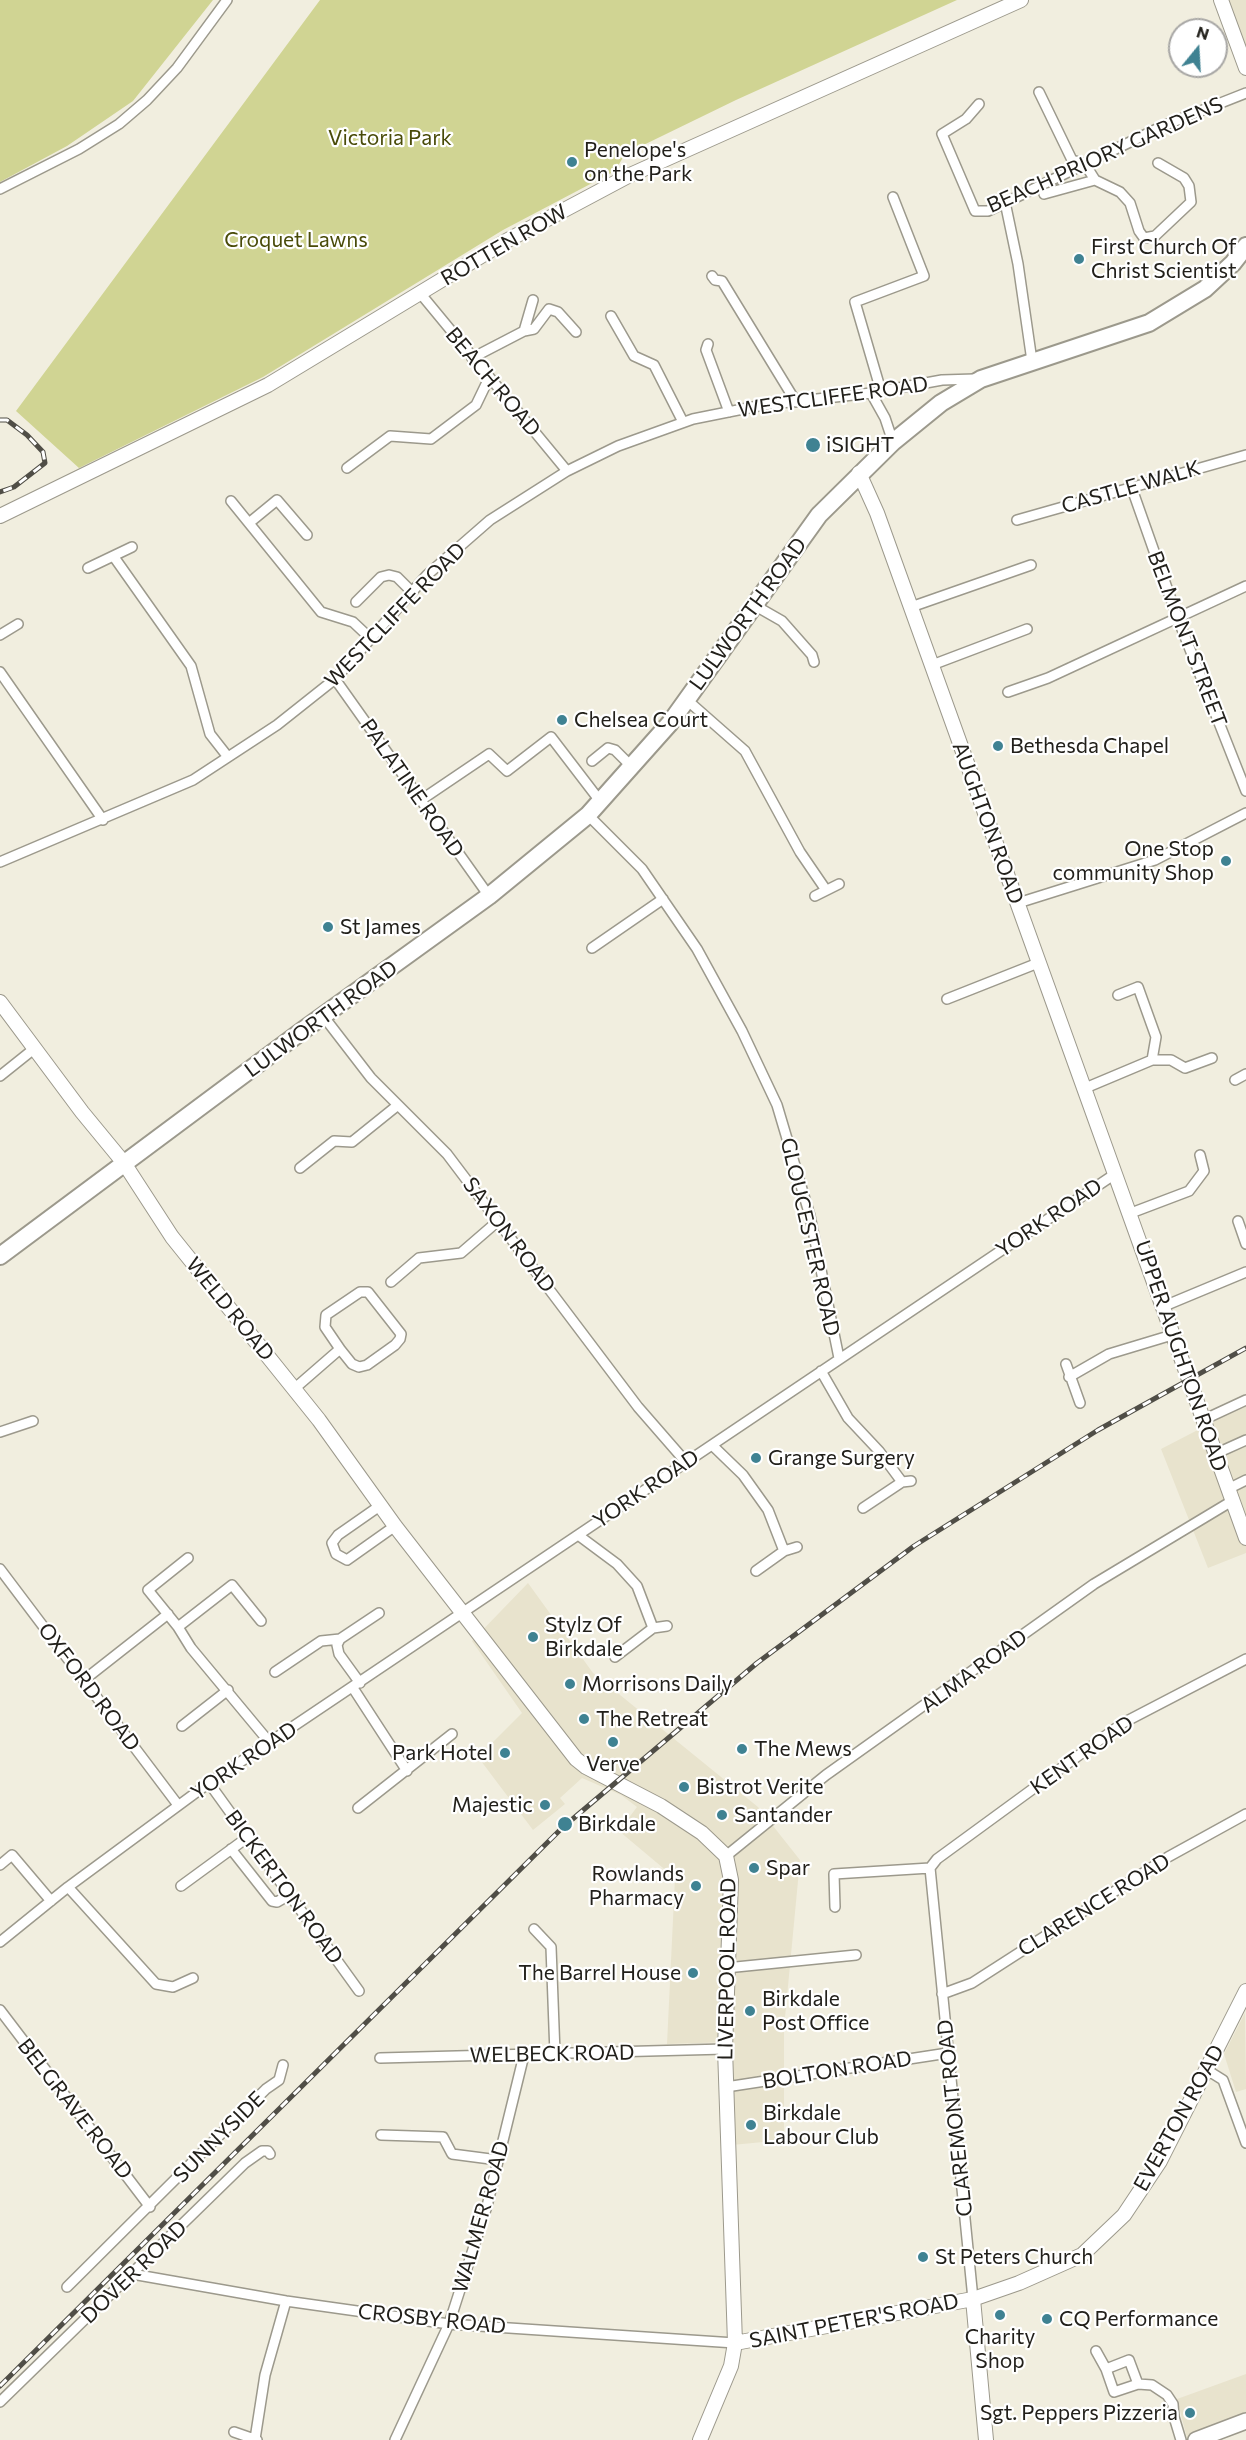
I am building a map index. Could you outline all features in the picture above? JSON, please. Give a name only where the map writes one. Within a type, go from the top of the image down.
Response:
[{"type":"highway","name":"LULWORTH ROAD","points":[[0,1256],[489,896],[588,815],[687,700],[819,515],[859,473],[893,442],[957,392],[981,379],[1149,323],[1205,289],[1244,250]]},
{"type":"main road","points":[[1196,2440],[1246,2421]]},
{"type":"street","points":[[0,189],[78,149],[119,124],[177,68],[227,0]]},
{"type":"street","name":"ROTTEN ROW","points":[[0,516],[268,385],[506,241],[628,176],[1021,0]]},
{"type":"street","points":[[1221,0],[1246,68]]},
{"type":"street","points":[[1039,92],[1072,160],[1085,164],[1095,180],[1120,192],[1130,203],[1139,231],[1144,238],[1155,236],[1191,202],[1192,194],[1184,178],[1158,163]]},
{"type":"street","name":"BEACH PRIORY GARDENS","points":[[979,104],[966,119],[942,134],[975,211],[988,211],[1165,125],[1246,93]]},
{"type":"street","points":[[1044,194],[1095,180]]},
{"type":"street","points":[[893,197],[924,276],[855,302],[876,392],[893,442]]},
{"type":"street","points":[[1005,202],[1018,264],[1032,361]]},
{"type":"street","points":[[712,276],[715,280],[722,281],[796,402]]},
{"type":"street","name":"BEACH ROAD","points":[[420,293],[567,471]]},
{"type":"street","points":[[524,331],[533,300]]},
{"type":"street","points":[[472,358],[524,331],[534,329],[549,309],[558,312],[576,332]]},
{"type":"street","points":[[612,316],[634,356],[654,365],[683,423]]},
{"type":"street","points":[[708,344],[706,350],[729,412]]},
{"type":"street","points":[[347,468],[390,436],[431,439],[476,405],[489,378]]},
{"type":"street","name":"WESTCLIFFE ROAD","points":[[0,862],[193,780],[277,726],[335,679],[412,592],[490,520],[567,471],[618,446],[683,423],[729,412],[876,392],[942,380],[981,379]]},
{"type":"street","name":"CASTLE WALK","points":[[1017,520],[1246,455]]},
{"type":"street","name":"AUGHTON ROAD","points":[[859,473],[877,513],[1115,1174]]},
{"type":"street","name":"BELMONT STREET","points":[[1131,486],[1178,618],[1246,791]]},
{"type":"street","points":[[249,523],[277,500],[308,535]]},
{"type":"street","points":[[231,501],[321,612],[353,622],[370,638]]},
{"type":"street","points":[[88,568],[132,548]]},
{"type":"street","points":[[114,557],[191,666],[210,734],[228,757]]},
{"type":"street","points":[[911,607],[1031,565]]},
{"type":"street","points":[[356,602],[381,577],[389,575],[397,577],[412,592]]},
{"type":"street","points":[[1008,692],[1048,678],[1246,586]]},
{"type":"street","points":[[754,605],[782,621],[812,655],[814,662]]},
{"type":"street","points":[[0,635],[18,624]]},
{"type":"street","points":[[932,666],[1027,629]]},
{"type":"street","points":[[0,672],[103,820]]},
{"type":"street","name":"PALATINE ROAD","points":[[335,679],[489,896]]},
{"type":"street","points":[[687,700],[745,751],[800,852],[826,890]]},
{"type":"street","points":[[421,800],[489,754],[507,771],[551,737],[600,801]]},
{"type":"street","points":[[592,761],[608,748],[615,750],[631,766]]},
{"type":"street","points":[[1018,903],[1155,860],[1246,813]]},
{"type":"street","name":"GLOUCESTER ROAD","points":[[588,815],[642,869],[697,949],[777,1106],[810,1216],[839,1358]]},
{"type":"street","points":[[815,896],[839,885]]},
{"type":"street","points":[[592,948],[663,899]]},
{"type":"street","points":[[947,999],[1038,963]]},
{"type":"street","points":[[1118,995],[1138,987],[1156,1037],[1152,1060]]},
{"type":"street","name":"WELD ROAD","points":[[0,1002],[124,1163],[172,1237],[294,1389],[462,1613]]},
{"type":"street","name":"SAXON ROAD","points":[[324,1017],[371,1078],[447,1154],[638,1407],[685,1461]]},
{"type":"street","points":[[0,1076],[35,1048]]},
{"type":"street","points":[[1083,1089],[1152,1060],[1171,1060],[1185,1068],[1212,1058]]},
{"type":"street","points":[[1235,1080],[1246,1074]]},
{"type":"street","points":[[300,1168],[334,1141],[352,1143],[398,1105]]},
{"type":"street","points":[[1131,1213],[1189,1191],[1204,1171],[1200,1155]]},
{"type":"street","name":"YORK ROAD","points":[[0,1942],[68,1887],[209,1783],[1115,1174]]},
{"type":"street","name":"UPPER AUGHTON ROAD","points":[[1115,1174],[1131,1213],[1162,1307],[1230,1495],[1243,1520],[1246,1538]]},
{"type":"street","points":[[391,1282],[419,1258],[460,1253],[498,1221]]},
{"type":"street","points":[[1238,1221],[1246,1244]]},
{"type":"street","points":[[1162,1307],[1246,1272]]},
{"type":"street","points":[[360,1292],[368,1292],[401,1334],[400,1339],[367,1365],[359,1367],[352,1364],[340,1350],[325,1327],[326,1316],[360,1292]]},
{"type":"street","points":[[1069,1377],[1109,1354],[1172,1335]]},
{"type":"street","points":[[294,1389],[340,1350]]},
{"type":"street","points":[[1066,1365],[1080,1403]]},
{"type":"street","points":[[821,1371],[849,1418],[906,1482],[863,1508]]},
{"type":"street","points":[[1203,1420],[1246,1400]]},
{"type":"street","points":[[0,1432],[33,1421]]},
{"type":"street","points":[[1215,1454],[1246,1440]]},
{"type":"street","points":[[712,1445],[743,1475],[768,1510],[784,1551]]},
{"type":"street","name":"ALMA ROAD","points":[[726,1856],[826,1775],[1094,1584],[1230,1495],[1246,1480]]},
{"type":"street","points":[[381,1505],[338,1535],[332,1543],[336,1554],[347,1560],[395,1526]]},
{"type":"street","points":[[578,1535],[617,1564],[637,1586],[653,1628]]},
{"type":"street","points":[[756,1571],[784,1551],[797,1547]]},
{"type":"street","points":[[188,1558],[148,1590],[178,1627],[191,1648],[270,1743]]},
{"type":"street","name":"OXFORD ROAD","points":[[0,1569],[178,1805]]},
{"type":"street","points":[[178,1627],[232,1585],[261,1621]]},
{"type":"street","points":[[275,1672],[321,1641],[340,1639],[379,1613]]},
{"type":"street","name":"LIVERPOOL ROAD","points":[[462,1613],[576,1759],[586,1767],[661,1806],[702,1833],[726,1856],[731,1880],[726,1968],[725,2049],[735,2343],[731,2366],[700,2440]]},
{"type":"street","points":[[84,1680],[168,1614]]},
{"type":"street","points":[[615,1657],[653,1628],[667,1626]]},
{"type":"street","points":[[340,1639],[337,1645],[339,1654],[407,1771]]},
{"type":"street","name":"KENT ROAD","points":[[930,1868],[946,1852],[1123,1723],[1246,1659]]},
{"type":"street","points":[[182,1726],[228,1690]]},
{"type":"street","points":[[358,1808],[452,1734]]},
{"type":"street","name":"BICKERTON ROAD","points":[[209,1783],[359,1991]]},
{"type":"street","name":"CLARENCE ROAD","points":[[942,1994],[972,1983],[1168,1857],[1246,1814]]},
{"type":"street","points":[[181,1886],[248,1837]]},
{"type":"street","points":[[231,1849],[272,1901],[277,1902],[289,1895]]},
{"type":"street","points":[[0,1865],[12,1855],[51,1901]]},
{"type":"street","points":[[835,1907],[834,1874],[930,1868]]},
{"type":"street","name":"CLAREMONT ROAD","points":[[930,1868],[986,2440]]},
{"type":"street","points":[[68,1887],[156,1984],[173,1987],[193,1978]]},
{"type":"street","points":[[534,1929],[551,1947],[555,2054]]},
{"type":"street","points":[[726,1968],[856,1955]]},
{"type":"street","name":"EVERTON ROAD","points":[[973,2299],[1019,2283],[1082,2255],[1124,2215],[1160,2161],[1246,1991]]},
{"type":"street","name":"BELGRAVE ROAD","points":[[0,2010],[150,2207]]},
{"type":"street","name":"WELBECK ROAD","points":[[380,2058],[725,2049]]},
{"type":"street","name":"BOLTON ROAD","points":[[726,2087],[948,2053]]},
{"type":"street","name":"WALMER ROAD","points":[[395,2440],[449,2324],[487,2206],[524,2055]]},
{"type":"street","name":"SUNNYSIDE","points":[[67,2287],[150,2207],[266,2089],[279,2080],[283,2066]]},
{"type":"street","points":[[1207,2070],[1223,2080],[1246,2143]]},
{"type":"street","points":[[381,2135],[443,2137],[452,2154],[498,2160]]},
{"type":"street","name":"DOVER ROAD","points":[[0,2402],[245,2163],[262,2151],[268,2151],[270,2154]]},
{"type":"street","name":"CROSBY ROAD","points":[[132,2274],[286,2301],[449,2324],[735,2343]]},
{"type":"street","name":"SAINT PETER'S ROAD","points":[[735,2343],[973,2299]]},
{"type":"street","points":[[234,2432],[256,2439],[265,2375],[286,2301]]},
{"type":"street","points":[[1096,2351],[1106,2369],[1114,2392],[1138,2384],[1152,2385],[1167,2395],[1173,2404],[1174,2417],[1181,2440]]},
{"type":"street","points":[[1106,2369],[1129,2360],[1138,2384]]},
{"type":"shaded area","points":[[1221,0],[1246,0],[1246,68],[1228,18]]},
{"type":"shaded area","points":[[1246,1405],[1246,1553],[1208,1568],[1161,1449]]},
{"type":"shaded area","points":[[528,1583],[593,1673],[758,1807],[800,1860],[784,2028],[784,2140],[732,2145],[731,2042],[667,2044],[675,1878],[619,1831],[637,1807],[621,1795],[582,1778],[560,1798],[565,1804],[533,1830],[478,1757],[522,1713],[472,1641]]},
{"type":"shaded area","points":[[1245,2013],[1246,2089],[1236,2092],[1224,2054]]},
{"type":"shaded area","points":[[1246,2374],[1246,2416],[1187,2438],[1177,2399]]},
{"type":"green space","points":[[0,0],[213,0],[133,101],[67,146],[0,182]]},
{"type":"green space","name":"Victoria Park","points":[[320,0],[957,0],[736,100],[625,154],[615,171],[503,230],[263,377],[79,468],[16,411]]},
{"type":"railway","points":[[0,420],[7,420],[27,435],[43,452],[45,463],[14,487],[0,492]]},
{"type":"railway","points":[[0,2386],[562,1828],[757,1663],[914,1546],[1098,1430],[1246,1348]]},
{"type":"place","name":"Penelope's on the Park","points":[[572,162]]},
{"type":"place","name":"First Church Of Christ Scientist","points":[[1079,259]]},
{"type":"place","name":"iSIGHT","points":[[813,445]]},
{"type":"place","name":"Chelsea Court","points":[[562,720]]},
{"type":"place","name":"Bethesda Chapel","points":[[998,746]]},
{"type":"place","name":"One Stop community Shop","points":[[1226,861]]},
{"type":"place","name":"St James","points":[[328,927]]},
{"type":"place","name":"Grange Surgery","points":[[756,1458]]},
{"type":"place","name":"Stylz Of Birkdale","points":[[533,1637]]},
{"type":"place","name":"Morrisons Daily","points":[[570,1684]]},
{"type":"place","name":"The Retreat","points":[[584,1719]]},
{"type":"place","name":"Verve","points":[[613,1742]]},
{"type":"place","name":"The Mews","points":[[742,1749]]},
{"type":"place","name":"Park Hotel","points":[[505,1753]]},
{"type":"place","name":"Bistrot Verite","points":[[684,1787]]},
{"type":"place","name":"Majestic","points":[[545,1805]]},
{"type":"place","name":"Santander","points":[[722,1815]]},
{"type":"place","name":"Birkdale","points":[[565,1824]]},
{"type":"place","name":"Spar","points":[[754,1868]]},
{"type":"place","name":"Rowlands Pharmacy","points":[[696,1886]]},
{"type":"place","name":"The Barrel House","points":[[693,1973]]},
{"type":"place","name":"Birkdale Post Office","points":[[750,2011]]},
{"type":"place","name":"Birkdale Labour Club","points":[[751,2125]]},
{"type":"place","name":"St Peters Church","points":[[923,2257]]},
{"type":"place","name":"Charity Shop","points":[[1000,2315]]},
{"type":"place","name":"CQ Performance","points":[[1047,2319]]},
{"type":"place","name":"Sgt. Peppers Pizzeria","points":[[1190,2413]]},
{"type":"park label","name":"Croquet Lawns","points":[[296,240]]}]
